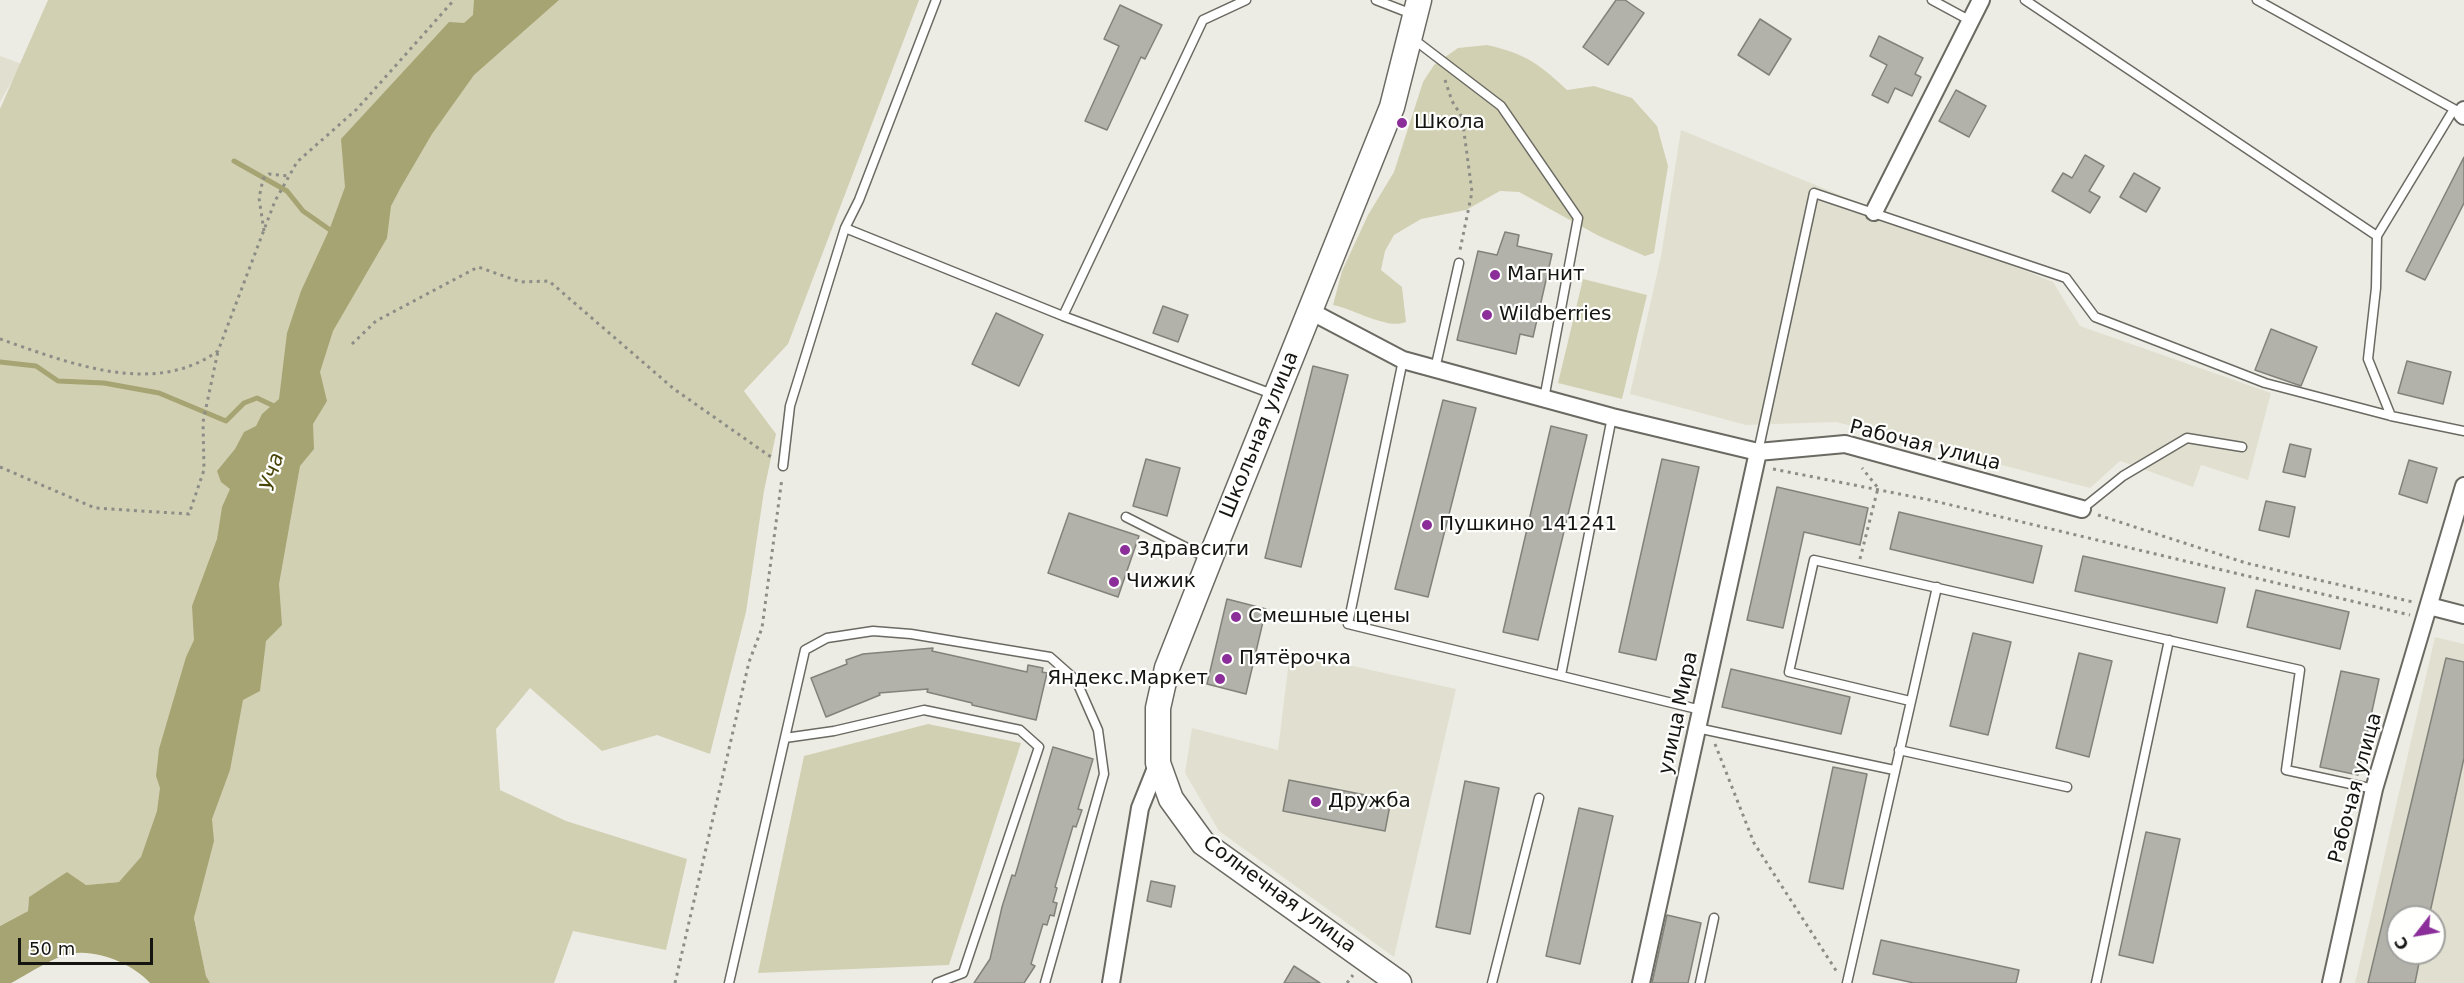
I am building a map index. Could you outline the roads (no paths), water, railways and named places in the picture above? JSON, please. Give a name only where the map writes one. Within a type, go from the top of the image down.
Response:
[{"type":"street","points":[[1874,212],[1981,0]]},
{"type":"street","name":"Школьная улица","points":[[1111,983],[1140,808],[1158,763],[1158,708],[1167,668],[1392,107],[1415,17]]},
{"type":"street","name":"Рабочая улица","points":[[1310,311],[1403,360],[1612,417],[1758,452],[1845,444],[2082,509]]},
{"type":"street","name":"улица Мира","points":[[1641,983],[1704,729],[1701,710],[1758,452]]},
{"type":"street","name":"Рабочая улица","points":[[2331,983],[2374,789],[2429,606],[2455,531],[2464,486]]},
{"type":"street","points":[[2429,606],[2464,615]]},
{"type":"street","name":"Солнечная улица","points":[[1158,763],[1171,799],[1203,843],[1399,983]]},
{"type":"lane","points":[[783,466],[790,406],[846,228],[859,200],[936,0]]},
{"type":"lane","points":[[1062,316],[1203,20],[1246,0]]},
{"type":"lane","points":[[1376,0],[1415,17],[1438,58],[1501,106],[1578,218],[1545,399]]},
{"type":"lane","points":[[1932,0],[1969,20]]},
{"type":"lane","points":[[2025,0],[2377,236]]},
{"type":"lane","points":[[2257,0],[2461,112],[2377,236],[2376,288],[2368,358],[2391,416]]},
{"type":"lane","points":[[1758,452],[1814,193],[2066,278],[2095,317],[2265,383],[2391,416],[2464,431]]},
{"type":"lane","points":[[846,228],[1062,316],[1275,396]]},
{"type":"lane","points":[[1435,369],[1459,263]]},
{"type":"lane","points":[[1403,360],[1348,624],[1701,710]]},
{"type":"lane","points":[[1561,675],[1612,417]]},
{"type":"lane","points":[[2082,509],[2123,476],[2187,438],[2242,447]]},
{"type":"lane","points":[[1126,517],[1210,559]]},
{"type":"lane","points":[[1910,701],[1789,672],[1814,560],[2300,670],[2286,770],[2374,789]]},
{"type":"lane","points":[[1847,983],[1937,586]]},
{"type":"lane","points":[[729,983],[805,650],[826,638],[873,631],[911,634],[1050,657],[1076,680],[1098,730],[1104,774],[1045,983]]},
{"type":"lane","points":[[2096,983],[2169,640]]},
{"type":"lane","points":[[784,738],[834,731],[924,710],[1020,730],[1039,747],[963,973],[937,983]]},
{"type":"lane","points":[[1704,729],[1894,770]]},
{"type":"lane","points":[[1899,750],[2067,788]]},
{"type":"lane","points":[[1492,983],[1539,798]]},
{"type":"lane","points":[[1700,983],[1714,918]]},
{"type":"water","name":"Уча","points":[[474,0],[559,0],[474,75],[432,134],[391,206],[387,238],[333,331],[320,372],[327,401],[313,424],[314,449],[300,466],[279,584],[282,625],[266,641],[260,691],[243,700],[230,770],[212,819],[214,841],[194,918],[206,976],[210,983],[150,983],[134,970],[113,959],[91,953],[80,953],[55,959],[11,983],[0,983],[0,926],[28,911],[29,897],[67,872],[86,885],[119,882],[141,857],[157,811],[160,788],[156,776],[159,749],[186,657],[194,640],[192,606],[217,539],[222,507],[230,489],[221,482],[217,471],[235,449],[244,432],[256,426],[262,414],[279,399],[287,333],[301,291],[330,228],[345,187],[341,139],[449,22],[464,23],[473,15]]},
{"type":"waterway","points":[[234,161],[287,191],[303,211],[333,232]]},
{"type":"waterway","points":[[0,362],[36,366],[58,381],[104,383],[159,393],[226,421],[244,403],[257,398],[276,407]]},
{"type":"place","name":"Школа","points":[[1402,123]]},
{"type":"place","name":"Магнит","points":[[1495,275]]},
{"type":"place","name":"Wildberries","points":[[1487,315]]},
{"type":"place","name":"Пушкино 141241","points":[[1427,525]]},
{"type":"place","name":"Здравсити","points":[[1125,550]]},
{"type":"place","name":"Чижик","points":[[1114,582]]},
{"type":"place","name":"Смешные цены","points":[[1236,617]]},
{"type":"place","name":"Пятёрочка","points":[[1227,659]]},
{"type":"place","name":"Яндекс.Маркет","points":[[1220,679]]},
{"type":"place","name":"Дружба","points":[[1316,802]]}]
